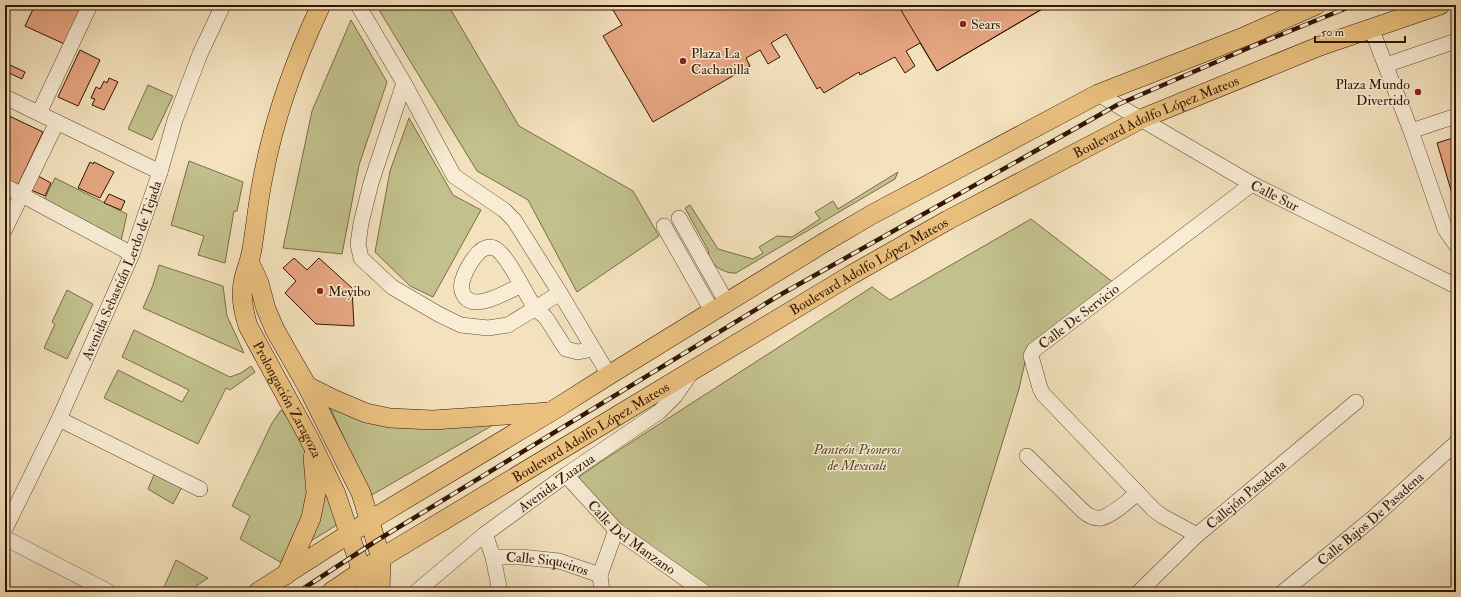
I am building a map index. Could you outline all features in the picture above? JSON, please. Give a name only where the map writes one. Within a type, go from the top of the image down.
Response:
[{"type":"main road","name":"Prolongación Zaragoza","points":[[321,5],[307,36],[280,108],[263,176],[250,263],[244,278],[242,294],[243,310],[248,326],[310,440],[336,494],[370,592]]},
{"type":"main road","points":[[258,592],[370,521],[871,215],[1098,94],[1246,36],[1316,5]]},
{"type":"main road","name":"Boulevard Adolfo López Mateos","points":[[331,592],[381,558],[851,275],[948,220],[1141,119],[1320,46],[1440,5]]},
{"type":"main road","name":"Prolongación Zaragoza","points":[[250,263],[259,283],[266,309],[275,330],[307,386],[361,493],[381,558],[380,592]]},
{"type":"main road","points":[[307,386],[366,413],[390,418],[433,420],[552,411]]},
{"type":"main road","points":[[286,575],[311,518],[315,500],[315,474],[310,440]]},
{"type":"street","points":[[39,113],[90,5]]},
{"type":"street","name":"Avenida Sebastián Lerdo de Tejada","points":[[5,529],[59,420],[132,254],[160,172],[175,120],[200,54],[223,5]]},
{"type":"street","points":[[358,5],[404,82],[454,176],[504,210],[514,220],[560,293],[608,375]]},
{"type":"street","points":[[1371,28],[1411,131],[1446,229],[1456,245]]},
{"type":"street","points":[[1386,65],[1456,41]]},
{"type":"street","points":[[404,82],[371,183],[361,223],[358,244],[361,258],[392,287],[440,315],[461,324],[488,328],[508,325],[560,293]]},
{"type":"street","name":"Calle Sur","points":[[1098,94],[1252,184],[1456,286]]},
{"type":"street","points":[[5,96],[160,172]]},
{"type":"street","points":[[1411,131],[1456,116]]},
{"type":"street","points":[[5,229],[57,122]]},
{"type":"street","name":"Calle De Servicio","points":[[1197,535],[1162,516],[1153,509],[1043,394],[1032,360],[1032,353],[1252,184]]},
{"type":"street","points":[[5,186],[23,194],[132,254]]},
{"type":"street","points":[[679,218],[720,307]]},
{"type":"street","points":[[664,226],[720,307]]},
{"type":"street","points":[[521,285],[536,308],[546,318],[566,349],[578,352],[593,349]]},
{"type":"street","name":"Avenida Zuazua","points":[[416,592],[485,534],[566,475],[659,412],[675,396],[693,370]]},
{"type":"street","name":"Callejón Pasadena","points":[[1139,592],[1197,535],[1356,402]]},
{"type":"street","points":[[59,420],[200,489]]},
{"type":"street","name":"Calle Bajos De Pasadena","points":[[1283,592],[1373,518],[1456,443]]},
{"type":"street","points":[[1027,456],[1084,512],[1093,518],[1101,518],[1112,512],[1138,493]]},
{"type":"street","name":"Calle Del Manzano","points":[[566,475],[616,530],[704,592]]},
{"type":"street","points":[[602,592],[600,575],[616,530]]},
{"type":"street","points":[[485,534],[493,557],[500,592]]},
{"type":"street","points":[[5,538],[109,592]]},
{"type":"street","name":"Calle Siqueiros","points":[[493,557],[521,557],[559,562],[600,575]]},
{"type":"green space","points":[[376,5],[448,5],[519,126],[633,191],[659,236],[577,292],[528,200],[477,171]]},
{"type":"green space","points":[[1238,5],[1263,5],[1250,10]]},
{"type":"green space","points":[[351,20],[387,82],[359,165],[342,254],[283,248],[312,111]]},
{"type":"green space","points":[[148,85],[173,96],[152,140],[128,129]]},
{"type":"green space","points":[[409,118],[453,195],[481,210],[433,297],[410,286],[375,252],[390,171]]},
{"type":"green space","points":[[189,161],[243,182],[237,211],[234,211],[225,263],[198,255],[204,236],[171,225]]},
{"type":"green space","points":[[898,172],[895,179],[736,273],[720,269],[711,261],[708,250],[685,208],[690,205],[718,249],[753,259],[763,253],[759,247],[777,236],[792,237],[820,219],[815,212],[833,201],[838,209]]},
{"type":"green space","points":[[55,178],[127,214],[121,241],[44,200]]},
{"type":"green space","name":"Panteón Pioneros de Mexicali","points":[[1031,219],[1114,283],[1027,353],[1019,389],[958,586],[954,592],[711,592],[619,527],[577,483],[580,476],[602,461],[872,287],[890,300]]},
{"type":"green space","points":[[159,265],[223,286],[227,316],[244,353],[143,308],[153,285]]},
{"type":"green space","points":[[67,290],[93,304],[67,359],[44,348],[55,324],[52,322]]},
{"type":"green space","points":[[134,330],[230,377],[241,373],[251,366],[255,372],[230,390],[226,388],[198,444],[104,398],[118,370],[182,402],[189,390],[122,357]]},
{"type":"green space","points":[[329,405],[500,421],[370,496]]},
{"type":"green space","points":[[281,410],[291,422],[304,444],[309,465],[311,489],[289,555],[280,562],[240,539],[250,516],[232,506],[272,423]]},
{"type":"green space","points":[[320,467],[340,523],[306,544]]},
{"type":"green space","points":[[157,468],[184,483],[173,504],[148,489]]},
{"type":"green space","points":[[176,560],[208,578],[188,590],[177,591],[164,587]]},
{"type":"building","points":[[35,5],[76,5],[88,10],[71,47],[25,26]]},
{"type":"building","name":"Plaza La Cachanilla","points":[[610,5],[1049,5],[937,71],[920,43],[906,51],[915,66],[905,73],[895,57],[860,75],[859,72],[824,93],[820,87],[817,89],[786,34],[771,43],[780,57],[768,64],[760,50],[746,58],[750,66],[653,122],[603,36],[622,25]]},
{"type":"building","name":"Sears","points":[[898,5],[1049,5],[937,71]]},
{"type":"building","points":[[80,50],[100,60],[78,106],[58,97]]},
{"type":"building","points":[[10,65],[25,72],[22,79],[7,72]]},
{"type":"building","points":[[109,78],[118,82],[104,110],[92,105],[95,99],[91,98],[96,87],[100,89],[104,81],[107,83]]},
{"type":"building","points":[[5,114],[43,132],[18,185],[5,179]]},
{"type":"building","points":[[1456,137],[1456,207],[1437,143]]},
{"type":"building","points":[[90,162],[93,164],[94,162],[114,172],[100,198],[78,188]]},
{"type":"building","points":[[38,176],[51,183],[45,196],[31,190]]},
{"type":"building","points":[[109,194],[125,201],[121,210],[104,203]]},
{"type":"building","name":"Meyibo","points":[[294,258],[307,270],[319,258],[352,288],[354,326],[316,324],[285,293],[296,281],[283,268]]},
{"type":"railway","points":[[298,592],[376,541],[778,296],[1117,105],[1253,46],[1354,5]]},
{"type":"place","name":"Sears","points":[[963,24]]},
{"type":"place","name":"Plaza La Cachanilla","points":[[683,61]]},
{"type":"place","name":"Plaza Mundo Divertido","points":[[1418,92]]},
{"type":"place","name":"Meyibo","points":[[320,291]]}]
